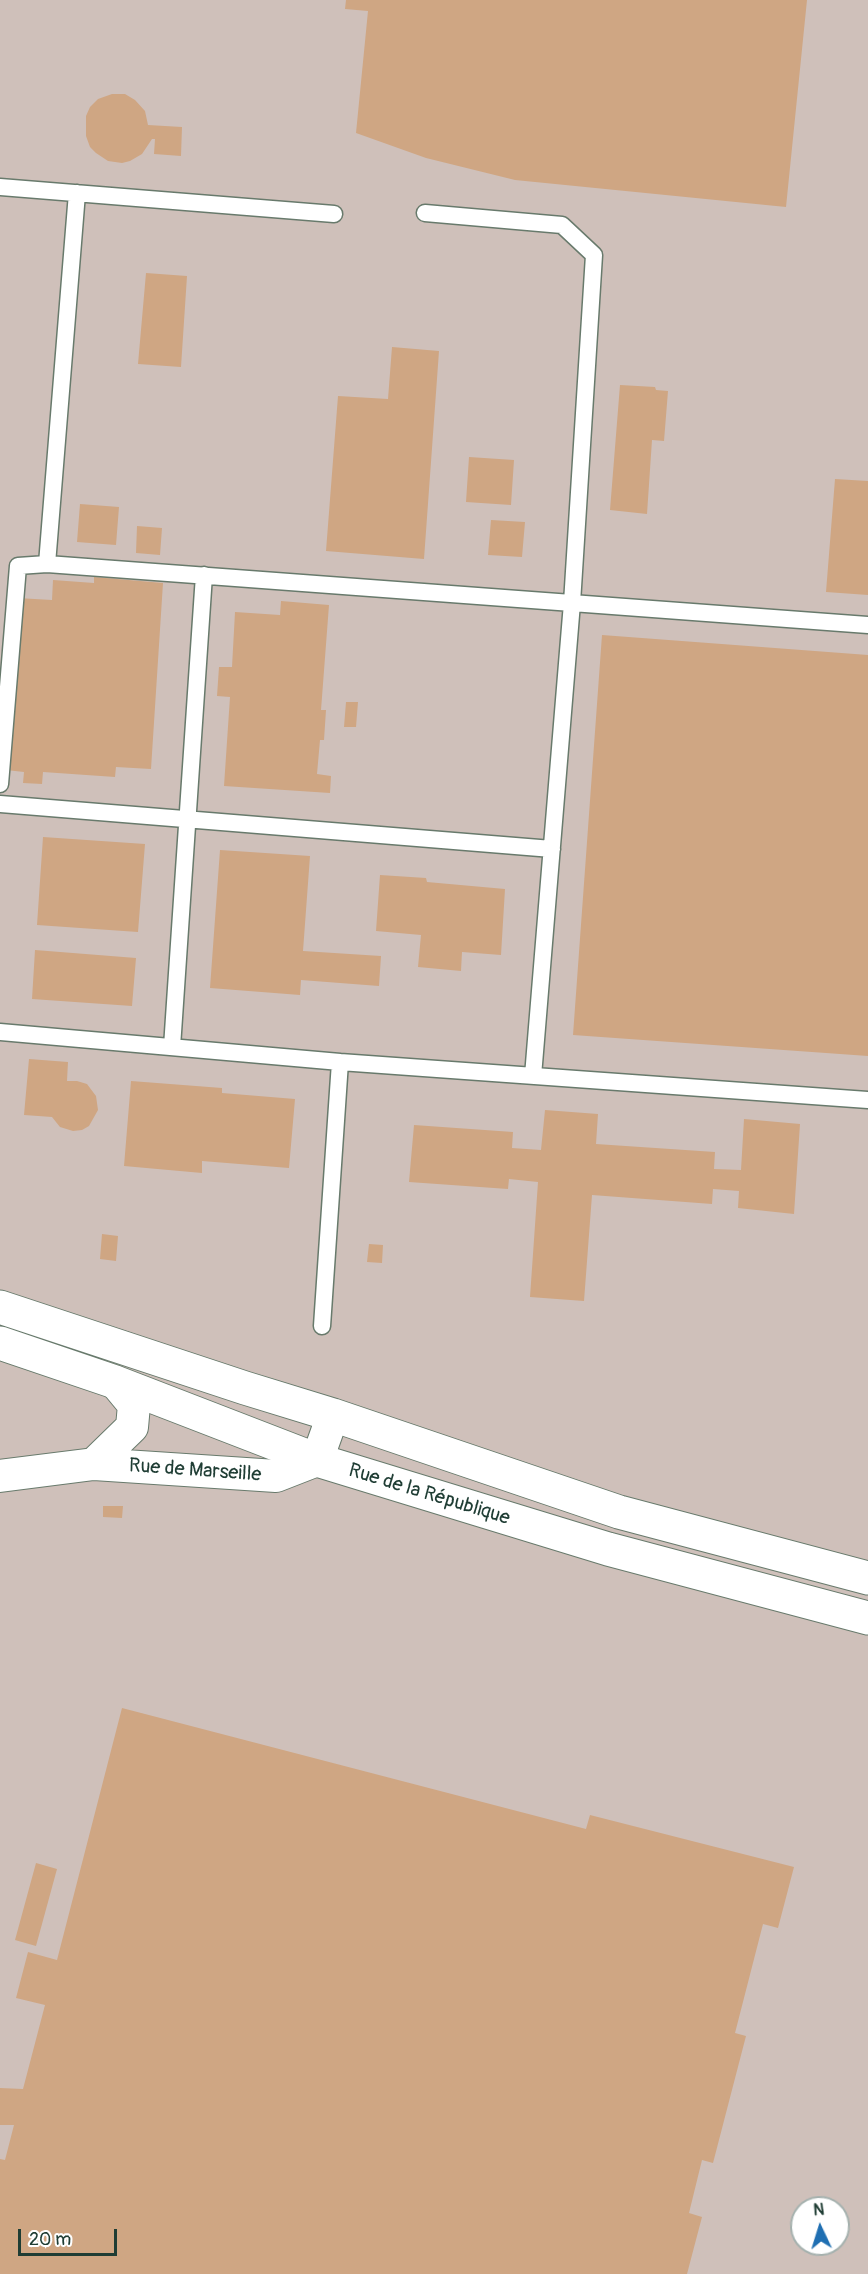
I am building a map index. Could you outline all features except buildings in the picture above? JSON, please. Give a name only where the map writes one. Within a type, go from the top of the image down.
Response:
[{"type":"main road","points":[[0,1307],[233,1385],[333,1415],[619,1512],[868,1578]]},
{"type":"main road","name":"Rue de la République","points":[[0,1343],[115,1382],[317,1460],[608,1549],[868,1618]]},
{"type":"street","name":"Rue de Marseille","points":[[94,1464],[132,1427],[134,1405],[115,1382]]},
{"type":"street","points":[[317,1460],[333,1415]]},
{"type":"street","name":"Rue de Marseille","points":[[0,1476],[94,1464],[276,1476],[317,1460]]},
{"type":"lane","points":[[0,188],[334,214]]},
{"type":"lane","points":[[47,564],[77,194]]},
{"type":"lane","points":[[425,213],[562,225],[594,255],[572,603],[533,1076]]},
{"type":"lane","points":[[0,784],[18,566],[47,564],[868,625]]},
{"type":"lane","points":[[172,1047],[204,575]]},
{"type":"lane","points":[[0,804],[552,849]]},
{"type":"lane","points":[[0,1032],[340,1062],[868,1100]]},
{"type":"lane","points":[[322,1326],[340,1062]]},
{"type":"shaded area","points":[[0,0],[868,0],[868,2274],[0,2274]]}]
